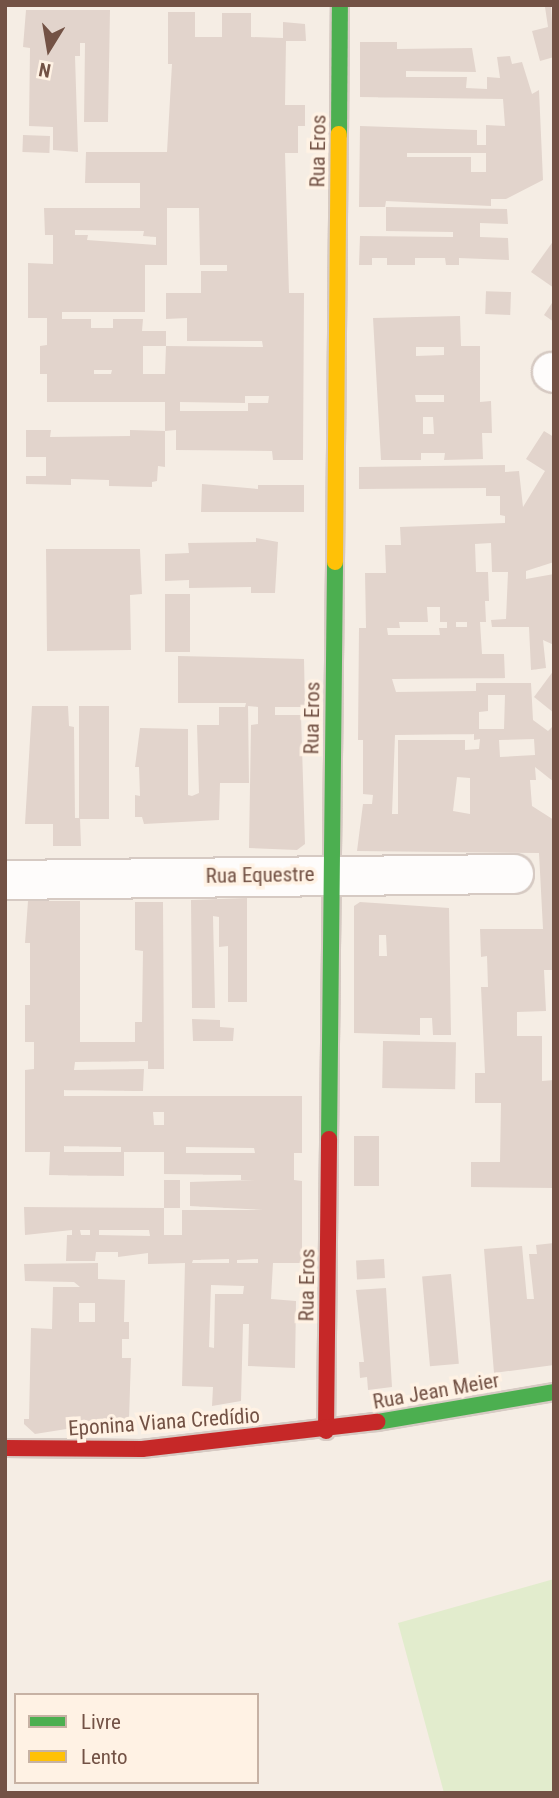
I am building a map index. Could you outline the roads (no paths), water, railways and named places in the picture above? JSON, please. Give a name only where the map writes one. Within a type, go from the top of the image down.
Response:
[{"type":"street","name":"Rua Eros","points":[[326,1431],[340,5]]},
{"type":"street","name":"Rua Equestre","points":[[5,880],[332,874],[514,874]]},
{"type":"street","name":"Rua Jean Meier","points":[[326,1431],[554,1392]]},
{"type":"street","name":"Eponina Viana Credídio","points":[[5,1448],[142,1449],[326,1431]]}]
